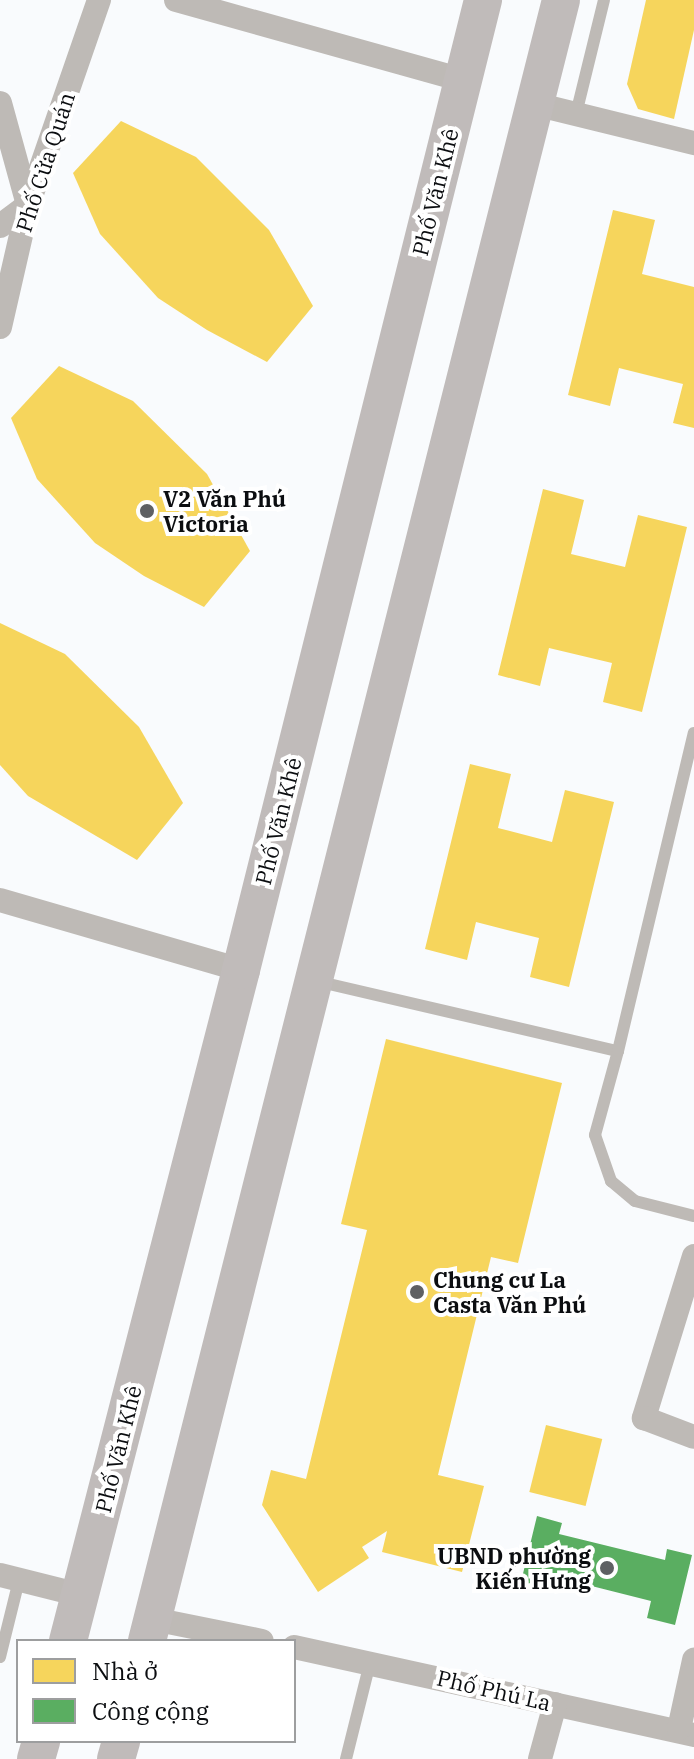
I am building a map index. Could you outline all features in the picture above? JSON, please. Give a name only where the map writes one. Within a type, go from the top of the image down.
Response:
[{"type":"main road","name":"Phố Văn Khê","points":[[69,1639],[241,970],[483,0]]},
{"type":"main road","points":[[150,1630],[561,0]]},
{"type":"street","name":"Phố Cửa Quán","points":[[0,327],[28,205],[99,0]]},
{"type":"street","points":[[176,0],[463,80]]},
{"type":"street","points":[[0,103],[28,205],[0,226]]},
{"type":"street","points":[[535,104],[694,143]]},
{"type":"street","points":[[0,900],[241,970]]},
{"type":"street","points":[[694,1256],[644,1418],[694,1437]]},
{"type":"street","points":[[9,1577],[80,1595]]},
{"type":"street","points":[[150,1630],[242,1639]]},
{"type":"street","name":"Phố Phú La","points":[[296,1647],[686,1732]]},
{"type":"street","points":[[686,1732],[694,1660]]},
{"type":"street","points":[[540,1759],[555,1704]]},
{"type":"lane","points":[[576,114],[604,0]]},
{"type":"lane","points":[[694,733],[595,1135],[611,1181],[635,1201],[694,1216]]},
{"type":"lane","points":[[314,981],[618,1051]]},
{"type":"lane","points":[[0,1657],[9,1577]]},
{"type":"lane","points":[[346,1759],[370,1663]]},
{"type":"building: Nhà ở","points":[[646,0],[694,0],[694,30],[674,119],[638,109],[627,84]]},
{"type":"building: Nhà ở","points":[[121,121],[196,157],[269,230],[313,306],[267,362],[207,330],[158,298],[100,234],[73,173]]},
{"type":"building: Nhà ở","points":[[613,210],[655,220],[642,274],[694,287],[694,428],[673,423],[683,384],[619,368],[610,406],[568,395]]},
{"type":"building: Nhà ở","name":"V2 Văn Phú Victoria","points":[[59,366],[133,401],[207,474],[250,551],[204,607],[144,576],[95,543],[37,479],[11,418]]},
{"type":"building: Nhà ở","points":[[543,489],[584,500],[571,554],[625,567],[638,515],[687,527],[642,712],[603,702],[612,663],[549,648],[540,686],[498,675]]},
{"type":"building: Nhà ở","points":[[0,623],[65,654],[139,727],[183,803],[137,860],[28,796],[0,765]]},
{"type":"building: Nhà ở","points":[[470,764],[511,774],[498,828],[552,842],[565,790],[614,802],[569,987],[530,977],[539,938],[476,922],[467,960],[425,949]]},
{"type":"building: Nhà ở","name":"Chung cư La Casta Văn Phú","points":[[386,1039],[562,1083],[518,1263],[491,1257],[438,1475],[484,1486],[462,1572],[382,1552],[387,1531],[362,1547],[369,1558],[318,1592],[262,1505],[271,1470],[306,1479],[367,1230],[341,1224]]},
{"type":"building: Nhà ở","points":[[546,1425],[602,1439],[586,1506],[529,1492]]},
{"type":"building: Công cộng","name":"UBND phường Kiến Hưng","points":[[537,1516],[562,1523],[559,1534],[665,1560],[667,1549],[692,1555],[675,1625],[647,1618],[651,1601],[548,1575],[544,1592],[520,1586]]},
{"type":"place","name":"V2 Văn Phú Victoria","points":[[147,511]]},
{"type":"place","name":"Chung cư La Casta Văn Phú","points":[[417,1292]]},
{"type":"place","name":"UBND phường Kiến Hưng","points":[[607,1568]]}]
